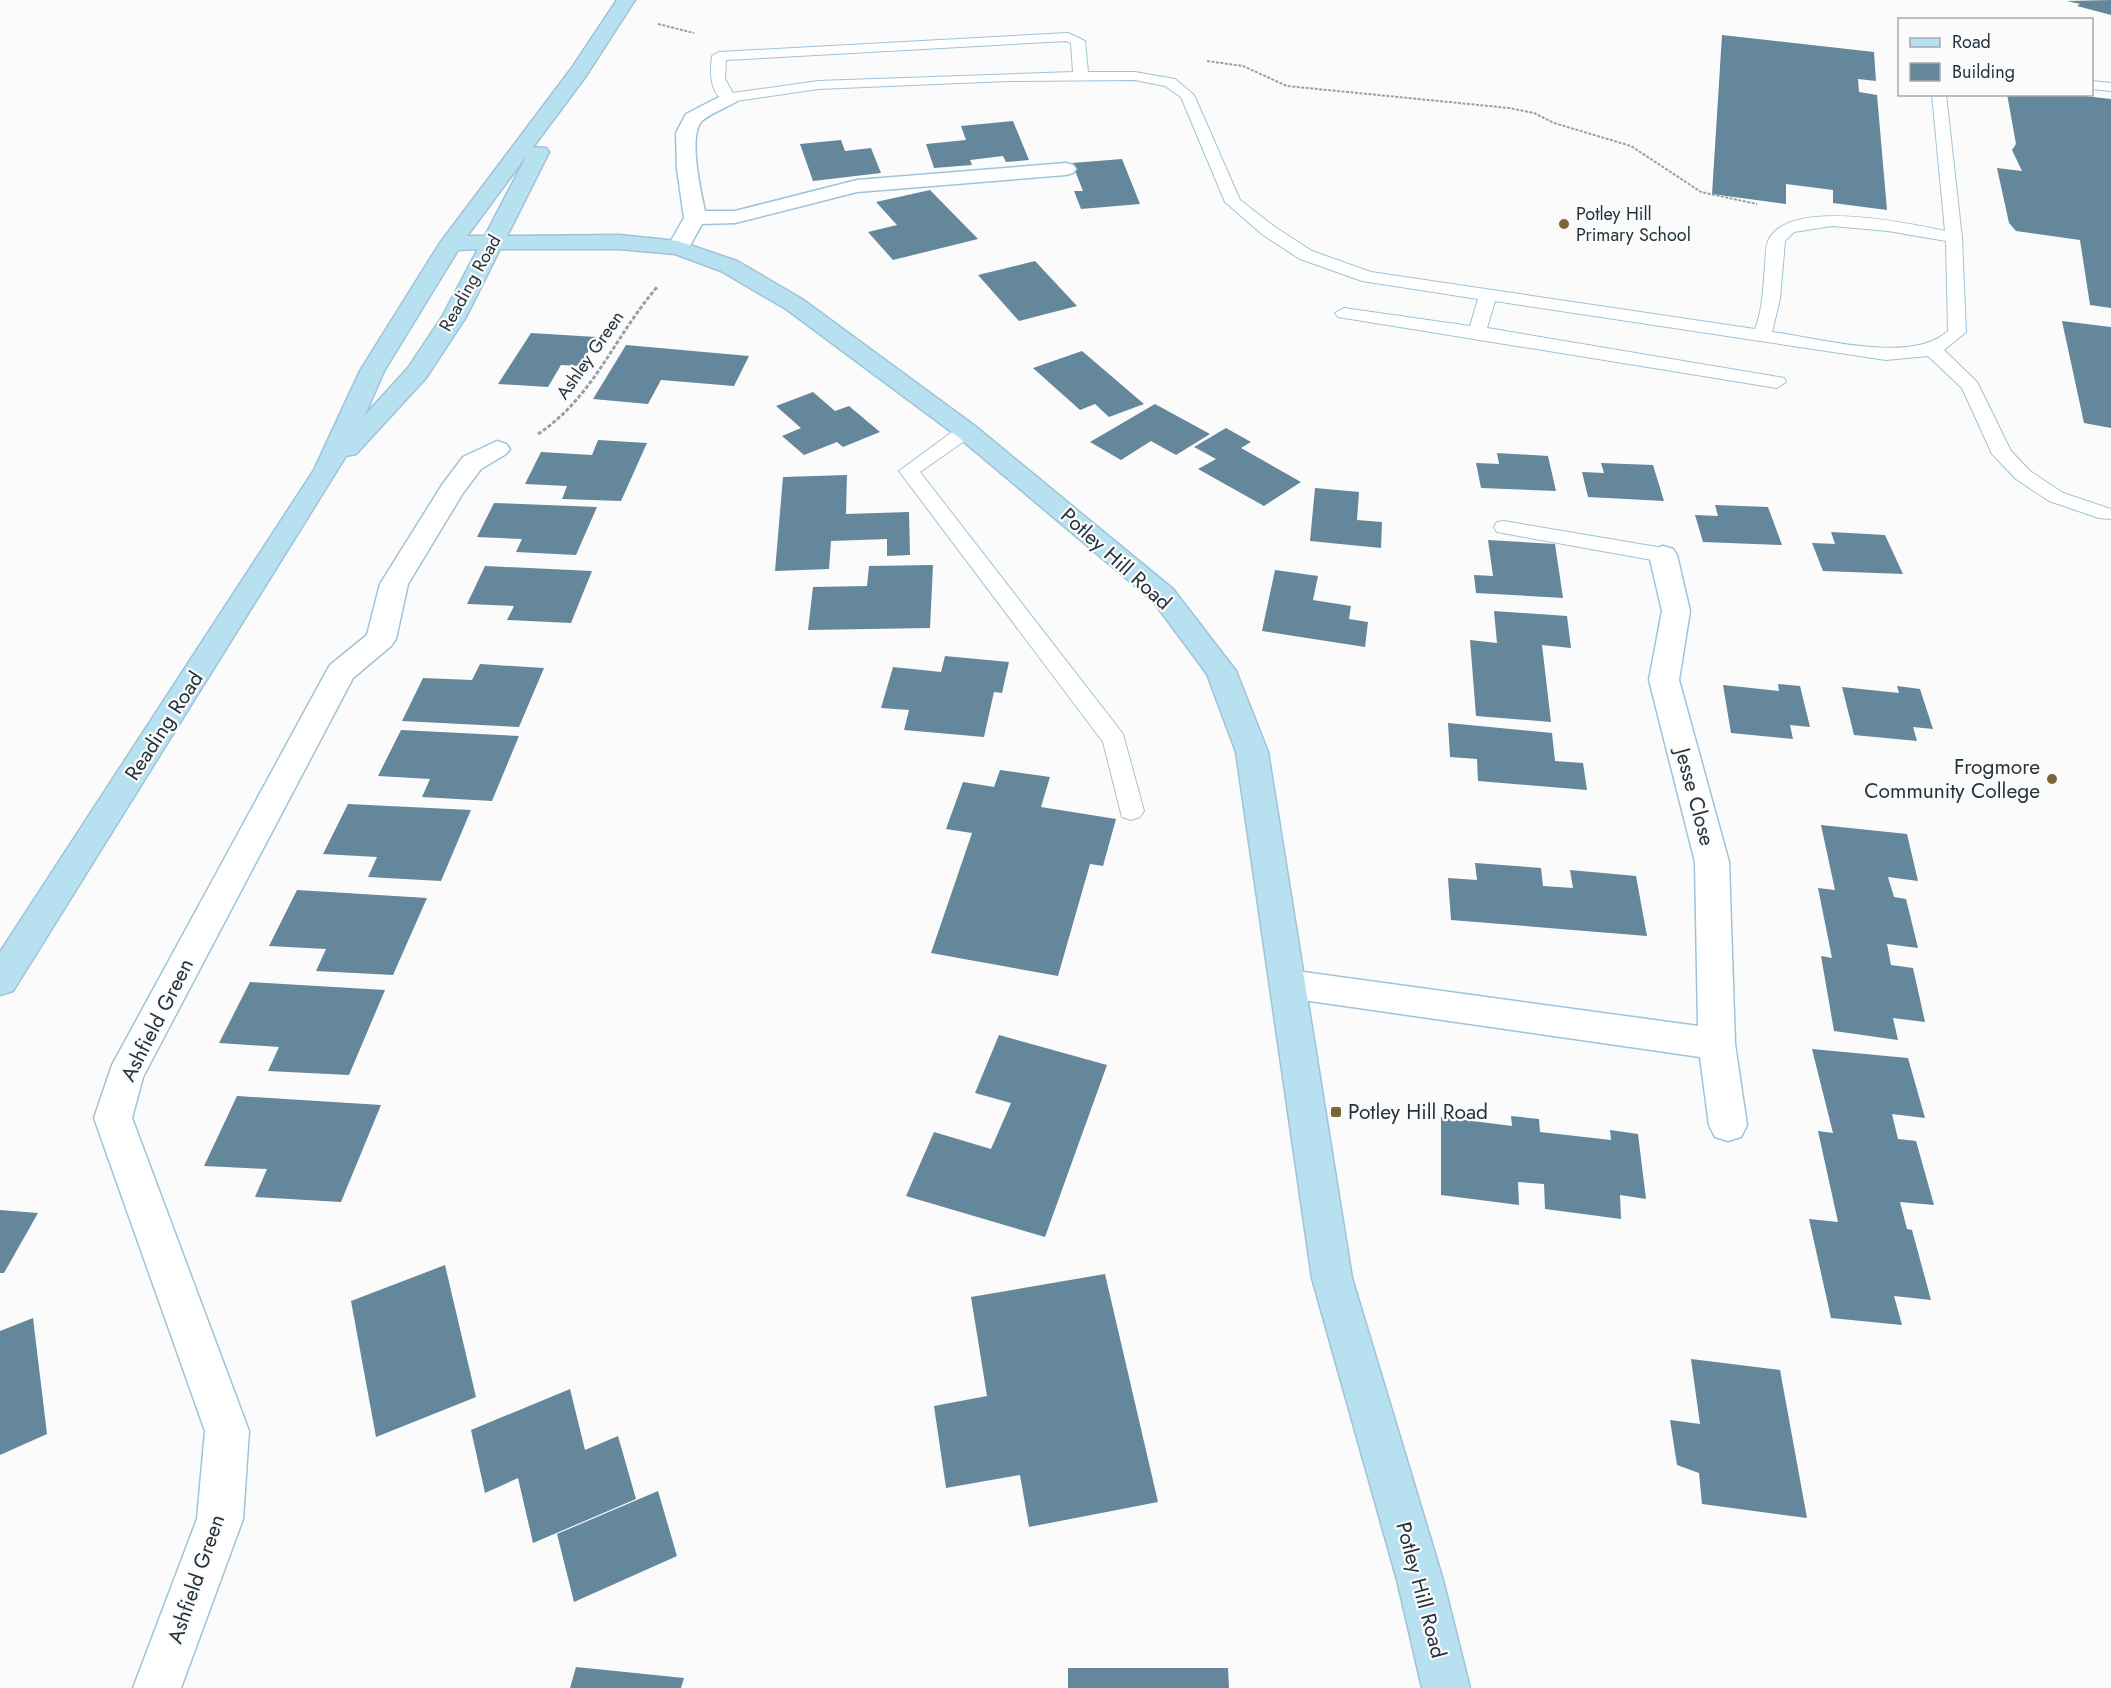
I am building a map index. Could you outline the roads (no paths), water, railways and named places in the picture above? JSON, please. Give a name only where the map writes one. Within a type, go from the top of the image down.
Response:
[{"type":"main road","name":"Reading Road","points":[[0,981],[327,470],[372,371],[452,243],[579,72],[626,0]]},
{"type":"main road","name":"Reading Road","points":[[327,470],[417,373],[454,317],[579,72]]},
{"type":"main road","name":"Potley Hill Road","points":[[452,243],[620,242],[678,248],[729,266],[794,304],[966,431],[1163,596],[1221,671],[1252,752],[1332,1278],[1420,1580],[1446,1688]]},
{"type":"street","points":[[678,248],[695,218],[687,169],[686,133],[693,118],[729,98]]},
{"type":"street","points":[[695,218],[735,217],[857,186],[1066,170]]},
{"type":"street","name":"Ashfield Green","points":[[157,1688],[220,1519],[226,1431],[113,1118],[125,1076],[341,672],[381,639],[394,584],[450,491],[472,464],[497,449]]},
{"type":"street","name":"Jesse Close","points":[[1663,555],[1676,611],[1664,680],[1712,862],[1717,1044],[1728,1125]]},
{"type":"street","points":[[1289,984],[1717,1044]]},
{"type":"lane","points":[[1081,76],[1078,41],[1068,37],[719,56],[718,87],[729,98],[818,85],[1081,76],[1135,76],[1170,82],[1187,95],[1233,202],[1269,231],[1306,255],[1368,277],[1762,333],[1886,354],[1921,354],[1946,345],[1958,332],[1954,238],[1939,96]]},
{"type":"lane","points":[[2093,85],[2111,87]]},
{"type":"lane","points":[[1762,333],[1769,317],[1776,239],[1786,230],[1811,221],[1846,222],[1922,231],[1954,238]]},
{"type":"lane","points":[[1477,332],[1488,294]]},
{"type":"lane","points":[[1344,313],[1477,332],[1777,382]]},
{"type":"lane","points":[[1932,349],[1970,386],[2002,454],[2023,475],[2055,497],[2106,514]]},
{"type":"lane","points":[[966,431],[909,471],[1115,740],[1131,811]]},
{"type":"lane","points":[[1504,527],[1663,555]]},
{"type":"place","name":"Potley Hill Primary School","points":[[1564,224]]},
{"type":"place","name":"Frogmore Community College","points":[[2052,779]]},
{"type":"place","name":"Potley Hill Road","points":[[1336,1112]]}]
